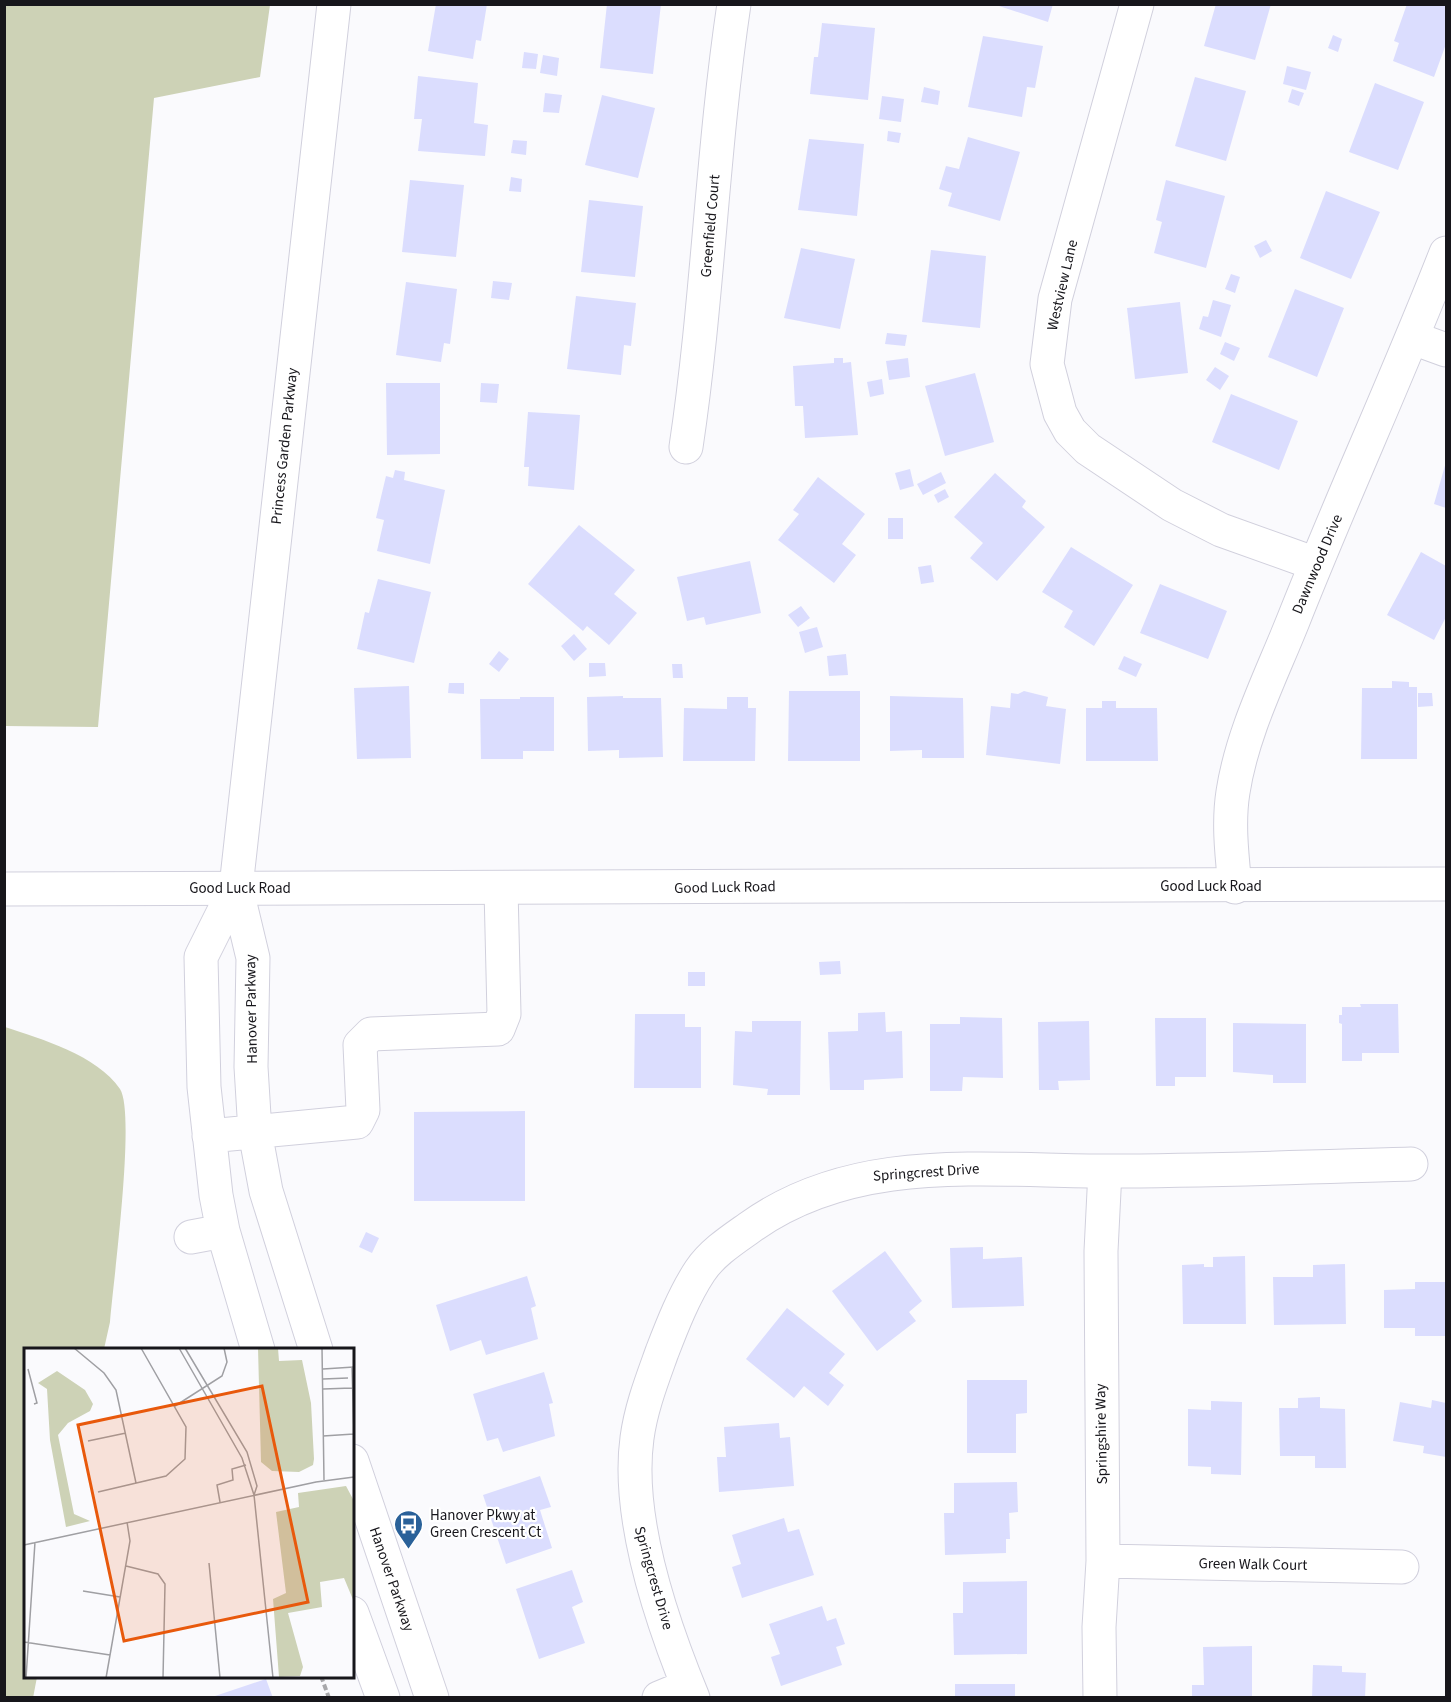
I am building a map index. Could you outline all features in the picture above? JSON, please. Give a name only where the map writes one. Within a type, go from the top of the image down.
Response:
[{"type":"street","name":"Princess Garden Parkway","points":[[236,887],[334,4]]},
{"type":"street","name":"Greenfield Court","points":[[687,447],[699,361],[721,92],[735,4]]},
{"type":"street","name":"Westview Lane","points":[[1137,4],[1055,299],[1047,364],[1060,413],[1070,430],[1088,449],[1172,505],[1221,530],[1316,564]]},
{"type":"street","name":"Dawnwood Drive","points":[[1235,887],[1231,819],[1238,770],[1262,699],[1316,564],[1413,338],[1446,252]]},
{"type":"street","points":[[1413,338],[1446,350]]},
{"type":"street","name":"Good Luck Road","points":[[4,889],[236,887],[501,889],[1036,885],[1235,887],[1446,884]]},
{"type":"street","name":"Hanover Parkway","points":[[236,887],[253,958],[252,1067],[255,1132],[266,1191],[315,1348]]},
{"type":"street","points":[[236,887],[201,957],[204,1087],[223,1231],[257,1348]]},
{"type":"street","points":[[209,1136],[357,1122],[363,1110],[360,1046],[371,1034],[498,1029],[504,1014],[501,889]]},
{"type":"street","name":"Springcrest Drive","points":[[680,1694],[642,1542],[634,1494],[635,1459],[646,1396],[666,1344],[700,1271],[715,1254],[761,1219],[792,1203],[871,1175],[983,1168],[1105,1171],[1411,1164]]},
{"type":"street","name":"Springshire Way","points":[[1100,1698],[1099,1627],[1103,1560],[1100,1400],[1101,1251],[1105,1171]]},
{"type":"street","points":[[191,1237],[223,1231]]},
{"type":"street","name":"Hanover Parkway","points":[[354,1467],[432,1698]]},
{"type":"street","name":"Green Walk Court","points":[[1103,1560],[1402,1567]]},
{"type":"street","points":[[354,1618],[383,1698]]},
{"type":"path","points":[[321,1678],[329,1698]]},
{"type":"green space","points":[[5,4],[270,5],[260,77],[154,98],[98,727],[5,726]]},
{"type":"green space","points":[[5,1027],[67,1050],[110,1077],[120,1089],[126,1130],[119,1238],[110,1322],[104,1348],[24,1348],[24,1678],[37,1678],[33,1698],[4,1697]]},
{"type":"building","points":[[436,4],[487,4],[481,41],[476,40],[473,59],[428,51]]},
{"type":"building","points":[[607,4],[661,4],[653,74],[600,68]]},
{"type":"building","points":[[993,4],[1053,4],[1048,22]]},
{"type":"building","points":[[1216,4],[1271,4],[1255,60],[1204,46]]},
{"type":"building","points":[[1407,4],[1446,4],[1446,44],[1434,77],[1393,61],[1399,43],[1394,41]]},
{"type":"building","points":[[822,23],[875,28],[868,100],[810,94],[814,57],[818,57]]},
{"type":"building","points":[[1333,35],[1342,39],[1338,52],[1328,48]]},
{"type":"building","points":[[983,36],[1043,46],[1035,88],[1027,87],[1022,117],[968,107]]},
{"type":"building","points":[[524,52],[538,54],[536,69],[522,68]]},
{"type":"building","points":[[543,55],[559,58],[557,76],[540,73]]},
{"type":"building","points":[[1287,66],[1311,72],[1306,90],[1283,84]]},
{"type":"building","points":[[418,76],[478,83],[474,123],[488,125],[485,156],[418,151],[422,119],[414,119]]},
{"type":"building","points":[[1195,77],[1246,91],[1226,161],[1175,146]]},
{"type":"building","points":[[1375,83],[1424,102],[1398,170],[1349,152]]},
{"type":"building","points":[[924,87],[940,91],[938,105],[921,102]]},
{"type":"building","points":[[1292,89],[1304,93],[1299,106],[1288,102]]},
{"type":"building","points":[[545,93],[562,95],[559,113],[543,112]]},
{"type":"building","points":[[602,95],[655,108],[638,178],[585,165]]},
{"type":"building","points":[[882,96],[904,99],[901,122],[879,119]]},
{"type":"building","points":[[888,131],[901,133],[899,143],[887,141]]},
{"type":"building","points":[[968,137],[1020,152],[1000,221],[948,206],[952,193],[939,189],[946,166],[959,169]]},
{"type":"building","points":[[809,139],[864,144],[857,216],[798,210]]},
{"type":"building","points":[[513,140],[527,141],[526,155],[511,153]]},
{"type":"building","points":[[511,177],[522,179],[521,192],[509,191]]},
{"type":"building","points":[[410,180],[464,185],[456,257],[402,252]]},
{"type":"building","points":[[1166,180],[1225,196],[1206,268],[1154,253],[1162,222],[1156,220]]},
{"type":"building","points":[[1326,191],[1380,212],[1351,279],[1300,258]]},
{"type":"building","points":[[589,200],[643,206],[635,277],[581,272]]},
{"type":"building","points":[[1266,240],[1272,251],[1260,258],[1254,246]]},
{"type":"building","points":[[801,248],[855,259],[840,329],[784,318]]},
{"type":"building","points":[[931,250],[986,256],[980,328],[922,322]]},
{"type":"building","points":[[1231,274],[1240,277],[1235,293],[1225,289]]},
{"type":"building","points":[[493,281],[512,283],[509,300],[491,298]]},
{"type":"building","points":[[406,282],[457,289],[450,344],[444,343],[441,362],[396,355]]},
{"type":"building","points":[[1295,289],[1344,308],[1317,377],[1268,357]]},
{"type":"building","points":[[576,296],[636,303],[631,346],[624,345],[621,375],[567,369]]},
{"type":"building","points":[[1213,300],[1231,305],[1221,337],[1199,329],[1203,316],[1208,317]]},
{"type":"building","points":[[1180,302],[1188,373],[1135,379],[1127,308]]},
{"type":"building","points":[[887,333],[907,335],[905,346],[885,344]]},
{"type":"building","points":[[1225,342],[1240,348],[1234,361],[1220,354]]},
{"type":"building","points":[[834,358],[843,358],[843,363],[851,362],[858,435],[805,438],[803,406],[795,406],[793,366],[834,363]]},
{"type":"building","points":[[908,358],[910,377],[889,380],[886,361]]},
{"type":"building","points":[[1215,367],[1229,376],[1220,390],[1206,380]]},
{"type":"building","points":[[975,373],[994,442],[945,456],[925,386]]},
{"type":"building","points":[[882,379],[884,394],[870,397],[867,382]]},
{"type":"building","points":[[386,383],[440,383],[440,454],[387,455]]},
{"type":"building","points":[[481,383],[499,384],[497,403],[480,402]]},
{"type":"building","points":[[1231,394],[1298,421],[1279,470],[1212,442]]},
{"type":"building","points":[[528,412],[580,415],[574,490],[528,486],[529,467],[524,467]]},
{"type":"building","points":[[1446,462],[1446,508],[1434,504]]},
{"type":"building","points":[[910,469],[914,486],[900,490],[895,473]]},
{"type":"building","points":[[395,470],[405,472],[404,480],[445,490],[430,564],[377,551],[384,520],[376,518],[386,476],[393,478]]},
{"type":"building","points":[[941,472],[946,483],[923,495],[917,484]]},
{"type":"building","points":[[995,473],[1026,501],[1022,507],[1045,527],[997,581],[970,558],[983,543],[954,517]]},
{"type":"building","points":[[818,477],[865,514],[842,544],[856,555],[834,583],[778,540],[799,514],[793,510]]},
{"type":"building","points":[[945,489],[949,497],[938,503],[934,495]]},
{"type":"building","points":[[888,518],[903,518],[903,539],[888,539]]},
{"type":"building","points":[[579,525],[635,570],[614,594],[637,613],[609,645],[587,626],[583,631],[528,584]]},
{"type":"building","points":[[1071,547],[1133,585],[1094,646],[1064,627],[1073,611],[1042,592]]},
{"type":"building","points":[[1421,552],[1446,566],[1446,617],[1434,640],[1387,615]]},
{"type":"building","points":[[750,561],[761,613],[706,625],[704,617],[687,621],[677,577]]},
{"type":"building","points":[[931,565],[934,582],[921,584],[918,567]]},
{"type":"building","points":[[378,579],[431,592],[414,663],[357,649],[365,612],[369,613]]},
{"type":"building","points":[[1160,584],[1227,611],[1208,659],[1140,633]]},
{"type":"building","points":[[801,606],[810,618],[798,627],[788,615]]},
{"type":"building","points":[[817,627],[823,647],[805,653],[799,632]]},
{"type":"building","points":[[574,634],[587,649],[574,661],[561,646]]},
{"type":"building","points":[[499,651],[509,659],[499,672],[489,664]]},
{"type":"building","points":[[846,654],[848,675],[829,676],[827,656]]},
{"type":"building","points":[[1124,656],[1142,664],[1136,677],[1118,669]]},
{"type":"building","points":[[589,663],[605,663],[606,676],[589,677]]},
{"type":"building","points":[[672,664],[682,664],[683,678],[673,678]]},
{"type":"building","points":[[1392,681],[1409,682],[1409,687],[1417,687],[1417,759],[1361,759],[1362,688],[1392,688]]},
{"type":"building","points":[[449,683],[464,683],[464,694],[448,693]]},
{"type":"building","points":[[409,686],[411,758],[357,759],[354,688]]},
{"type":"building","points":[[789,691],[860,691],[860,761],[788,761]]},
{"type":"building","points":[[1024,691],[1048,697],[1046,706],[1066,709],[1060,764],[986,755],[991,706],[1010,708],[1011,693],[1018,694]]},
{"type":"building","points":[[1418,693],[1432,693],[1433,706],[1418,707]]},
{"type":"building","points":[[623,696],[623,698],[661,698],[663,757],[619,758],[619,750],[588,751],[587,697]]},
{"type":"building","points":[[890,696],[963,698],[964,758],[922,758],[922,750],[890,751]]},
{"type":"building","points":[[520,697],[554,697],[554,751],[523,751],[523,759],[481,759],[480,699],[520,699]]},
{"type":"building","points":[[727,697],[748,697],[748,708],[756,708],[755,761],[683,761],[684,708],[727,709]]},
{"type":"building","points":[[1102,701],[1116,701],[1116,708],[1157,708],[1158,761],[1086,761],[1086,708],[1102,708]]},
{"type":"building","points":[[840,961],[841,974],[820,975],[819,962]]},
{"type":"building","points":[[688,972],[705,972],[705,986],[688,986]]},
{"type":"building","points":[[1360,1004],[1398,1004],[1399,1053],[1362,1053],[1362,1061],[1342,1061],[1342,1024],[1339,1023],[1339,1015],[1342,1015],[1342,1007],[1361,1007]]},
{"type":"building","points":[[885,1012],[886,1032],[902,1031],[903,1078],[864,1080],[864,1090],[830,1090],[828,1032],[858,1031],[858,1013]]},
{"type":"building","points":[[635,1014],[685,1014],[685,1027],[701,1027],[701,1088],[634,1088]]},
{"type":"building","points":[[960,1017],[1002,1018],[1003,1078],[963,1077],[962,1091],[930,1091],[930,1024],[960,1024]]},
{"type":"building","points":[[1155,1018],[1206,1018],[1206,1077],[1175,1077],[1175,1086],[1156,1086]]},
{"type":"building","points":[[752,1021],[801,1021],[800,1095],[767,1095],[768,1089],[733,1085],[735,1031],[752,1032]]},
{"type":"building","points":[[1089,1021],[1090,1080],[1058,1081],[1059,1090],[1039,1090],[1038,1022]]},
{"type":"building","points":[[1233,1023],[1306,1024],[1306,1083],[1273,1083],[1273,1075],[1233,1072]]},
{"type":"building","points":[[525,1111],[525,1201],[414,1201],[414,1112]]},
{"type":"building","points":[[366,1232],[379,1238],[372,1253],[359,1247]]},
{"type":"building","points":[[983,1247],[983,1259],[1022,1257],[1024,1306],[952,1308],[950,1248]]},
{"type":"building","points":[[885,1251],[922,1301],[909,1312],[916,1321],[877,1351],[832,1291]]},
{"type":"building","points":[[1245,1256],[1246,1324],[1183,1324],[1182,1265],[1204,1264],[1204,1267],[1213,1267],[1213,1257]]},
{"type":"building","points":[[1345,1264],[1346,1324],[1274,1325],[1273,1277],[1313,1277],[1313,1265]]},
{"type":"building","points":[[527,1276],[536,1306],[531,1308],[538,1339],[486,1355],[481,1340],[450,1351],[436,1305]]},
{"type":"building","points":[[1415,1282],[1446,1282],[1446,1336],[1415,1336],[1415,1328],[1384,1328],[1384,1290],[1415,1289]]},
{"type":"building","points":[[787,1308],[845,1354],[829,1373],[844,1385],[828,1406],[804,1386],[794,1398],[746,1359]]},
{"type":"building","points":[[544,1372],[553,1403],[549,1404],[555,1436],[503,1452],[498,1438],[487,1441],[473,1394]]},
{"type":"building","points":[[967,1380],[1027,1380],[1027,1413],[1016,1414],[1016,1453],[967,1453]]},
{"type":"building","points":[[1320,1397],[1320,1408],[1345,1409],[1346,1468],[1315,1468],[1315,1456],[1280,1456],[1279,1408],[1298,1408],[1298,1398]]},
{"type":"building","points":[[1432,1400],[1446,1403],[1446,1457],[1423,1453],[1424,1446],[1393,1441],[1400,1402],[1431,1408]]},
{"type":"building","points":[[1211,1401],[1242,1402],[1241,1475],[1211,1474],[1211,1467],[1188,1466],[1188,1409],[1211,1410]]},
{"type":"building","points":[[779,1423],[780,1438],[790,1437],[794,1486],[719,1492],[717,1457],[726,1457],[724,1427]]},
{"type":"building","points":[[540,1476],[551,1507],[540,1510],[552,1548],[506,1564],[483,1495]]},
{"type":"building","points":[[1017,1482],[1018,1512],[1009,1513],[1010,1539],[1006,1539],[1006,1553],[945,1555],[944,1513],[954,1513],[954,1483]]},
{"type":"building","points":[[784,1518],[788,1532],[799,1529],[814,1575],[742,1598],[732,1567],[741,1564],[732,1535]]},
{"type":"building","points":[[572,1570],[583,1602],[572,1607],[585,1643],[539,1659],[516,1589]]},
{"type":"building","points":[[1027,1581],[1027,1654],[954,1655],[953,1613],[963,1613],[963,1582]]},
{"type":"building","points":[[822,1606],[827,1621],[836,1618],[845,1644],[836,1647],[842,1665],[781,1686],[771,1657],[780,1654],[769,1624]]},
{"type":"building","points":[[1252,1646],[1252,1698],[1192,1698],[1192,1685],[1204,1685],[1203,1647]]},
{"type":"building","points":[[1313,1665],[1342,1666],[1342,1672],[1366,1673],[1365,1698],[1312,1698]]},
{"type":"building","points":[[266,1679],[273,1698],[212,1698],[212,1697]]},
{"type":"building","points":[[955,1684],[1015,1684],[1015,1698],[955,1698]]},
{"type":"place","name":"Hanover Pkwy at Green Crescent Ct","points":[[409,1550]]}]
